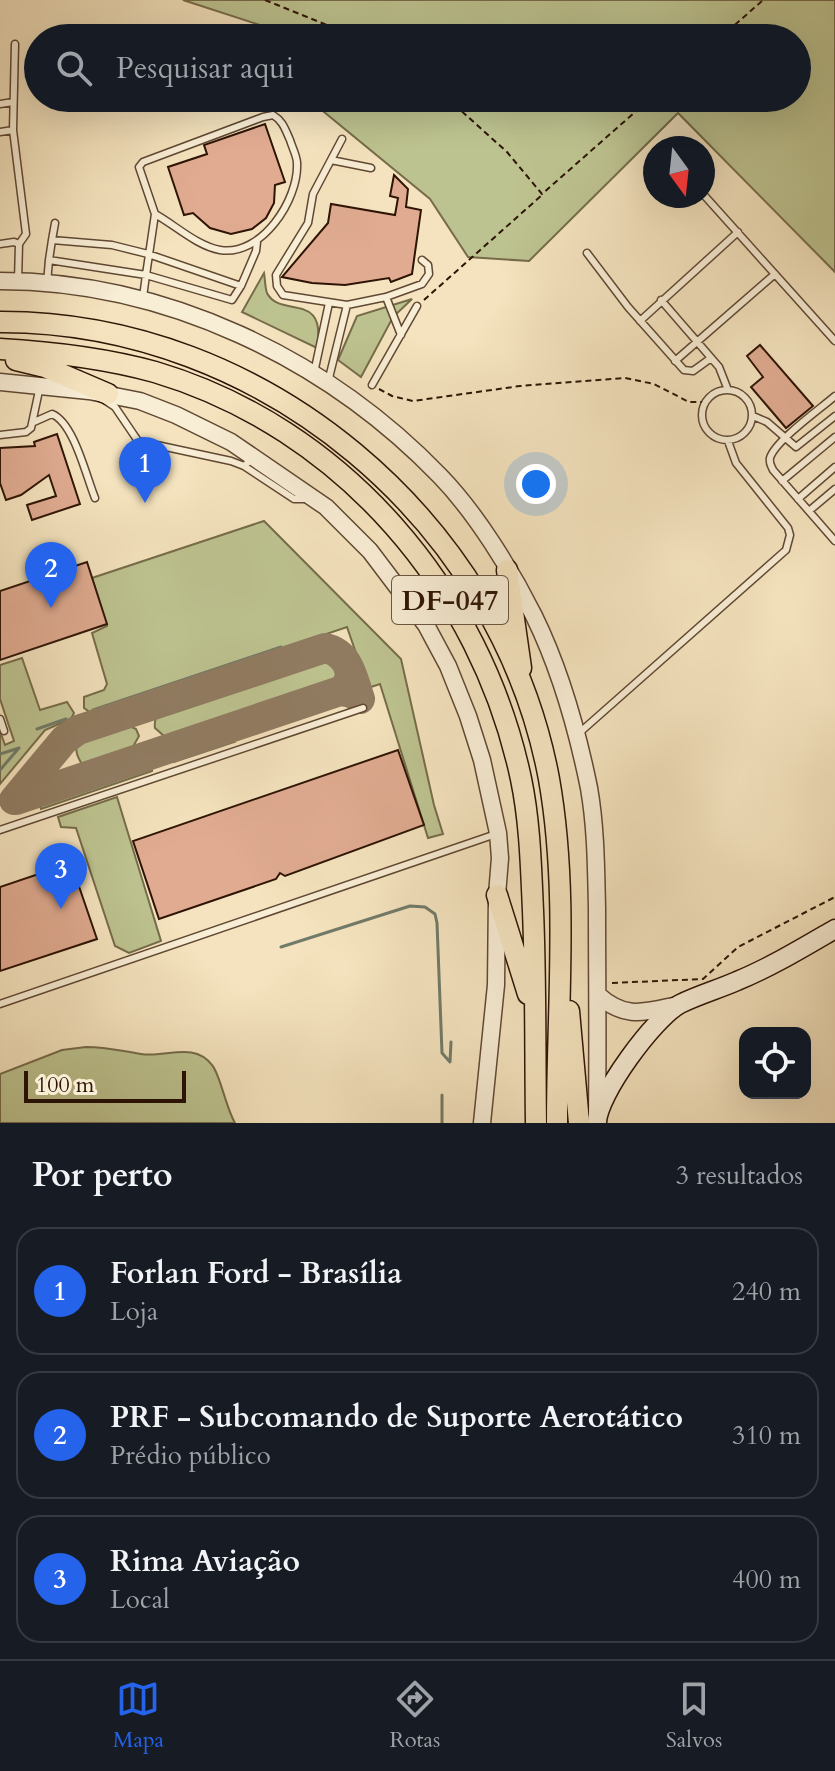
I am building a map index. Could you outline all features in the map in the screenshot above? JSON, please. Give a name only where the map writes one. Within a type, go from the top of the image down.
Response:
[{"type":"main road","name":"DF-047","points":[[0,322],[71,326],[133,338],[205,362],[251,382],[294,407],[345,444],[388,482],[422,519],[465,577],[494,624],[523,688],[539,736],[557,832],[560,935],[557,1123]]},
{"type":"main road","name":"DF-047","points":[[0,349],[67,353],[110,362],[156,373],[237,404],[288,433],[346,478],[376,507],[435,575],[480,654],[510,736],[521,781],[531,866],[536,1123]]},
{"type":"main road","points":[[0,358],[45,367],[98,392]]},
{"type":"main road","points":[[507,570],[523,688]]},
{"type":"main road","points":[[497,895],[535,1016]]},
{"type":"main road","points":[[591,1120],[626,1062],[678,1005],[741,980],[835,929]]},
{"type":"main road","points":[[560,935],[577,1078],[591,1120]]},
{"type":"street","points":[[0,281],[88,287],[143,299],[258,342],[359,404],[442,477],[485,534],[534,615],[565,690],[589,792],[595,840],[598,990],[591,1120]]},
{"type":"street","points":[[0,382],[98,392],[140,401],[176,415],[326,507],[370,551],[426,625],[448,666],[468,716],[482,760],[498,833],[496,985],[482,1123]]},
{"type":"street","points":[[598,990],[614,1008],[628,1013],[678,1005]]},
{"type":"lane","points":[[15,44],[13,130],[26,234],[19,244],[18,281]]},
{"type":"lane","points":[[0,104],[13,102]]},
{"type":"lane","points":[[143,299],[155,214],[139,170],[140,165],[273,115],[284,126],[297,164],[292,190],[271,230],[257,242],[235,250],[219,250],[155,214]]},
{"type":"lane","points":[[0,132],[13,130]]},
{"type":"lane","points":[[342,139],[313,194],[308,223],[276,275],[277,286],[283,295],[347,305],[386,297],[422,284],[429,274],[428,265],[422,260]]},
{"type":"lane","points":[[331,160],[371,168]]},
{"type":"lane","points":[[715,207],[835,341]]},
{"type":"lane","points":[[47,283],[55,223]]},
{"type":"lane","points":[[640,321],[738,232]]},
{"type":"lane","points":[[52,240],[112,245],[241,286]]},
{"type":"lane","points":[[49,260],[146,275],[232,300],[241,286],[257,242]]},
{"type":"lane","points":[[0,244],[19,244]]},
{"type":"lane","points":[[587,253],[675,361],[688,372],[711,358]]},
{"type":"lane","points":[[675,361],[775,274]]},
{"type":"lane","points":[[386,297],[401,335]]},
{"type":"lane","points":[[661,300],[711,358],[725,377],[728,390]]},
{"type":"lane","points":[[321,378],[329,303]]},
{"type":"lane","points":[[321,378],[341,333],[347,305]]},
{"type":"lane","points":[[372,385],[417,306]]},
{"type":"lane","points":[[324,329],[341,333]]},
{"type":"lane","points":[[34,422],[40,385]]},
{"type":"lane","points":[[728,390],[743,395],[752,408],[753,416],[748,430],[735,440],[728,441],[711,435],[705,428],[702,411],[705,402],[719,391],[728,390]]},
{"type":"lane","points":[[98,392],[115,407],[138,441],[231,461],[250,462]]},
{"type":"lane","points":[[835,396],[785,439],[774,451],[770,462],[782,481],[835,541]]},
{"type":"lane","points":[[0,435],[26,432],[34,422],[52,414],[61,418],[70,433],[95,498]]},
{"type":"lane","points":[[753,416],[767,422],[793,447],[798,447],[835,416]]},
{"type":"lane","points":[[782,481],[835,437]]},
{"type":"lane","points":[[577,735],[786,550],[790,535],[788,528],[736,463],[728,441]]},
{"type":"lane","points":[[798,499],[835,467]]},
{"type":"lane","points":[[809,511],[832,491],[835,500]]},
{"type":"lane","points":[[0,830],[363,708]]},
{"type":"lane","points":[[0,719],[4,731]]},
{"type":"lane","points":[[0,1004],[498,833]]},
{"type":"path","points":[[265,0],[324,24]]},
{"type":"path","points":[[736,24],[763,0]]},
{"type":"path","points":[[463,112],[507,152],[542,194]]},
{"type":"path","points":[[417,306],[635,112]]},
{"type":"path","points":[[372,385],[392,396],[413,401],[520,386],[625,378],[654,384],[689,402],[705,402]]},
{"type":"path","points":[[598,990],[703,979],[738,947],[835,897]]},
{"type":"green space","points":[[183,0],[835,0],[835,272],[715,150],[715,136],[701,136],[678,113],[655,136],[643,136],[643,148],[529,261],[468,257],[430,199],[324,112],[811,112],[811,24],[257,24]]},
{"type":"green space","points":[[264,273],[267,293],[273,300],[301,308],[315,319],[317,348],[242,312]]},
{"type":"green space","points":[[412,299],[393,317],[361,377],[338,360],[357,316]]},
{"type":"green space","points":[[264,521],[401,659],[443,834],[428,838],[380,684],[368,688],[347,627],[91,713],[84,708],[84,697],[104,690],[107,684],[92,633],[107,626],[92,578]]},
{"type":"green space","points":[[321,657],[332,663],[336,675],[333,682],[325,686],[173,737],[164,736],[155,728],[157,715],[174,702]]},
{"type":"green space","points":[[22,658],[40,710],[67,702],[74,713],[71,719],[45,730],[0,784],[0,731],[5,745],[14,741],[0,699],[0,665]]},
{"type":"green space","points":[[125,724],[136,729],[139,736],[130,752],[94,765],[82,764],[76,751],[80,738]]},
{"type":"green space","points":[[225,737],[234,742],[174,762],[173,755],[181,750]]},
{"type":"green space","points":[[148,763],[152,771],[41,809],[40,805],[47,797]]},
{"type":"green space","points":[[117,797],[161,941],[129,953],[115,946],[76,828],[61,827],[58,817]]},
{"type":"green space","points":[[86,1047],[150,1055],[188,1052],[205,1058],[215,1069],[235,1123],[0,1123],[0,1074],[62,1050]]},
{"type":"building","points":[[265,124],[285,182],[275,185],[274,203],[266,218],[252,229],[231,234],[210,228],[193,213],[184,215],[168,167],[207,154],[204,145]]},
{"type":"building","points":[[394,175],[408,189],[406,207],[421,210],[412,274],[391,282],[389,278],[345,285],[282,277],[328,223],[331,204],[395,215],[398,198],[390,196]]},
{"type":"building","points":[[760,345],[813,406],[786,428],[751,387],[763,377],[747,356]]},
{"type":"building","points":[[57,434],[80,504],[32,520],[27,505],[56,496],[49,475],[21,495],[6,500],[0,483],[0,448],[35,446],[34,442]]},
{"type":"building","points":[[87,562],[107,624],[0,660],[0,591]]},
{"type":"building","points":[[398,750],[424,825],[285,876],[280,873],[276,879],[159,919],[133,841]]},
{"type":"building","points":[[71,863],[97,939],[0,971],[0,887]]},
{"type":"waterway","points":[[93,710],[281,647]]},
{"type":"waterway","points":[[37,729],[66,719]]},
{"type":"waterway","points":[[0,754],[19,748],[0,770]]},
{"type":"waterway","points":[[281,947],[410,906],[425,907],[435,914],[437,923],[442,1053],[450,1062],[451,1042]]},
{"type":"waterway","points":[[442,1095],[442,1123]]},
{"type":"taxiway","points":[[14,800],[64,740],[78,730],[325,648],[345,661],[360,699],[352,693],[340,691]]},
{"type":"taxiway","points":[[16,800],[340,691],[346,687],[350,677]]},
{"type":"place","name":"Forlan Ford - Brasília","points":[[145,503]]},
{"type":"place","name":"PRF - Subcomando de Suporte Aerotático","points":[[51,608]]},
{"type":"place","name":"Rima Aviação","points":[[61,909]]}]
